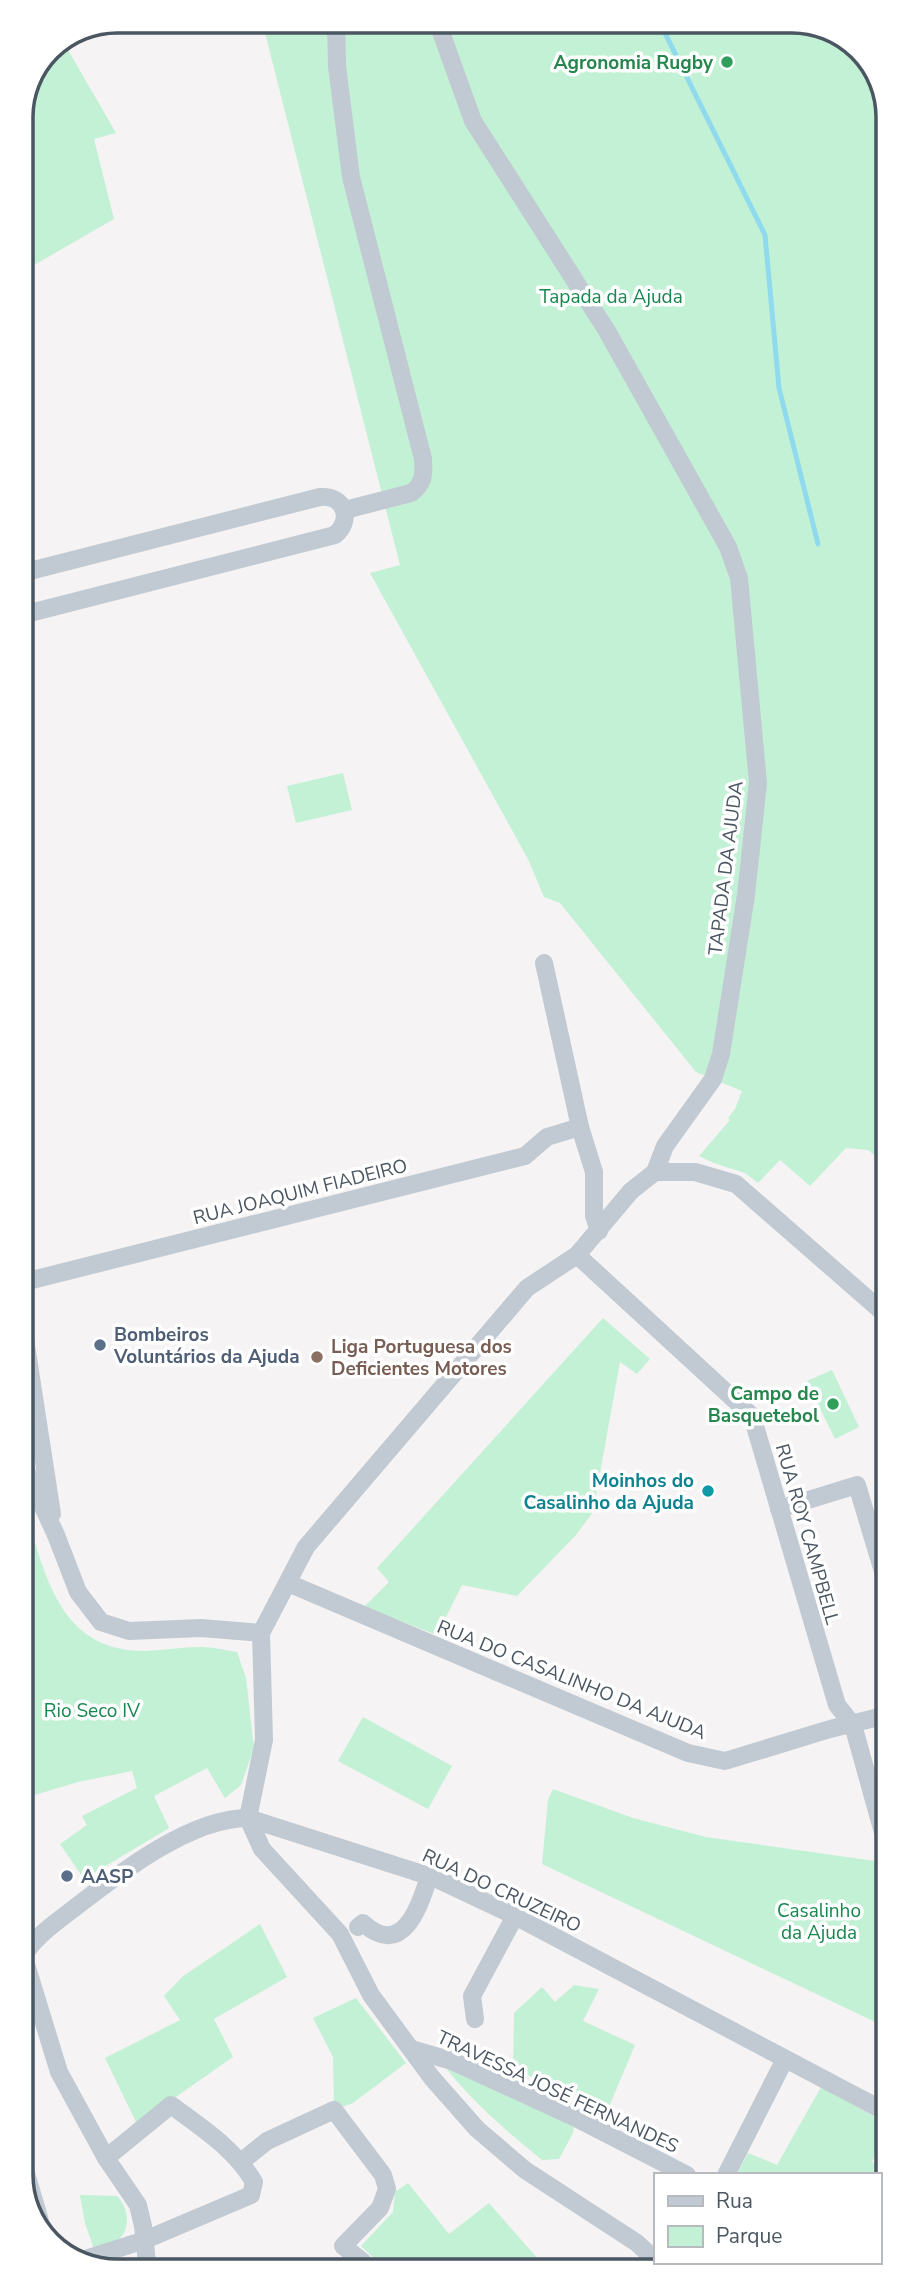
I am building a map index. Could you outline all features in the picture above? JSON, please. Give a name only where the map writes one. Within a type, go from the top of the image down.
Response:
[{"type":"street","points":[[336,33],[337,66],[351,177],[371,261],[389,319],[423,459],[424,477],[419,488],[411,493],[345,510]]},
{"type":"street","name":"TAPADA DA AJUDA","points":[[441,33],[473,121],[607,331],[728,547],[739,578],[758,783],[746,895],[723,1043],[713,1079],[666,1146],[655,1172]]},
{"type":"street","points":[[33,570],[320,497],[338,500],[345,510],[345,523],[335,535],[33,612]]},
{"type":"street","points":[[544,963],[580,1127],[594,1172],[594,1216],[599,1231]]},
{"type":"street","name":"RUA JOAQUIM FIADEIRO","points":[[33,1280],[525,1156],[547,1137],[580,1127]]},
{"type":"street","points":[[654,2259],[637,2244],[526,2170],[477,2129],[432,2078],[371,1996],[340,1934],[262,1849],[248,1818],[264,1740],[261,1633],[306,1547],[519,1297],[527,1288],[577,1255],[631,1191],[655,1172],[695,1172],[736,1184],[876,1306]]},
{"type":"street","name":"RUA ROY CAMPBELL","points":[[577,1255],[752,1416],[837,1705],[853,1725],[876,1808]]},
{"type":"street","points":[[33,1433],[56,1535]]},
{"type":"street","points":[[33,1485],[78,1592],[101,1622],[129,1631],[201,1628],[261,1633]]},
{"type":"street","points":[[779,1509],[857,1485],[876,1548]]},
{"type":"street","name":"RUA DO CASALINHO DA AJUDA","points":[[288,1583],[688,1753],[725,1761],[830,1729],[876,1718]]},
{"type":"street","name":"RUA DO CRUZEIRO","points":[[33,1942],[111,1879],[174,1840],[230,1818],[248,1818],[429,1876],[514,1916],[876,2107]]},
{"type":"street","points":[[358,1927],[363,1923],[383,1936],[400,1932],[412,1920],[422,1901],[429,1876]]},
{"type":"street","points":[[475,2019],[472,1996],[514,1916]]},
{"type":"street","points":[[33,1988],[58,2072],[106,2158],[138,2205],[147,2259]]},
{"type":"street","name":"TRAVESSA JOSÉ FERNANDES","points":[[411,2049],[452,2061],[574,2117],[683,2173]]},
{"type":"street","points":[[727,2173],[785,2059]]},
{"type":"street","points":[[95,2256],[145,2240],[251,2195],[254,2182],[242,2161],[171,2105],[106,2158]]},
{"type":"street","points":[[242,2161],[267,2141],[334,2110],[383,2175],[387,2189],[380,2208],[343,2246],[359,2259]]},
{"type":"green space","name":"Tapada da Ajuda","points":[[265,33],[797,33],[824,40],[851,58],[867,80],[876,118],[876,1156],[868,1150],[846,1148],[810,1186],[780,1160],[758,1183],[745,1173],[699,1156],[730,1120],[728,1118],[742,1091],[696,1072],[560,903],[544,897],[528,859],[370,573],[400,565]]},
{"type":"green space","points":[[68,50],[116,133],[94,139],[114,219],[33,266],[33,112],[42,80],[51,66]]},
{"type":"green space","points":[[343,773],[352,810],[296,823],[287,786]]},
{"type":"green space","points":[[603,1318],[650,1359],[637,1374],[620,1362],[593,1512],[576,1535],[517,1596],[462,1585],[437,1635],[364,1607],[389,1582],[377,1568]]},
{"type":"green space","name":"Campo de Basquetebol","points":[[832,1370],[859,1427],[835,1439],[807,1381]]},
{"type":"green space","name":"Rio Seco IV","points":[[33,1535],[49,1582],[60,1604],[74,1623],[93,1638],[116,1648],[146,1651],[200,1647],[237,1652],[246,1678],[254,1748],[241,1785],[225,1798],[207,1768],[154,1796],[169,1828],[84,1879],[60,1844],[87,1825],[82,1816],[137,1788],[132,1771],[78,1782],[33,1796]]},
{"type":"green space","points":[[363,1717],[452,1766],[428,1809],[338,1761]]},
{"type":"green space","name":"Casalinho da Ajuda","points":[[553,1789],[633,1818],[706,1837],[876,1862],[876,2022],[542,1864],[548,1800]]},
{"type":"green space","points":[[260,1924],[287,1977],[214,2019],[233,2057],[137,2124],[105,2058],[180,2020],[164,1996],[182,1977]]},
{"type":"green space","points":[[574,1985],[599,1989],[583,2021],[635,2045],[608,2109],[513,2069],[514,2013],[542,1987],[555,2002]]},
{"type":"green space","points":[[356,1998],[406,2063],[353,2103],[334,2110],[333,2057],[313,2018]]},
{"type":"green space","points":[[445,2067],[574,2117],[573,2133],[559,2159],[542,2160],[491,2116]]},
{"type":"green space","points":[[821,2087],[876,2117],[876,2154],[872,2162],[876,2164],[876,2173],[737,2173],[748,2153],[777,2165]]},
{"type":"green space","points":[[408,2183],[449,2234],[489,2203],[538,2259],[375,2259],[361,2246],[393,2212],[395,2192]]},
{"type":"green space","points":[[80,2195],[117,2196],[127,2219],[127,2226],[121,2237],[94,2249],[85,2223]]},
{"type":"green space","points":[[118,2254],[119,2259],[112,2259],[105,2258]]},
{"type":"waterway","points":[[665,33],[765,235],[779,388],[818,544]]},
{"type":"place","name":"Agronomia Rugby","points":[[727,62]]},
{"type":"place","name":"Bombeiros Voluntários da Ajuda","points":[[100,1345]]},
{"type":"place","name":"Liga Portuguesa dos Deficientes Motores","points":[[317,1357]]},
{"type":"place","name":"Campo de Basquetebol","points":[[833,1404]]},
{"type":"place","name":"Moinhos do Casalinho da Ajuda","points":[[708,1491]]},
{"type":"place","name":"AASP","points":[[67,1876]]}]
